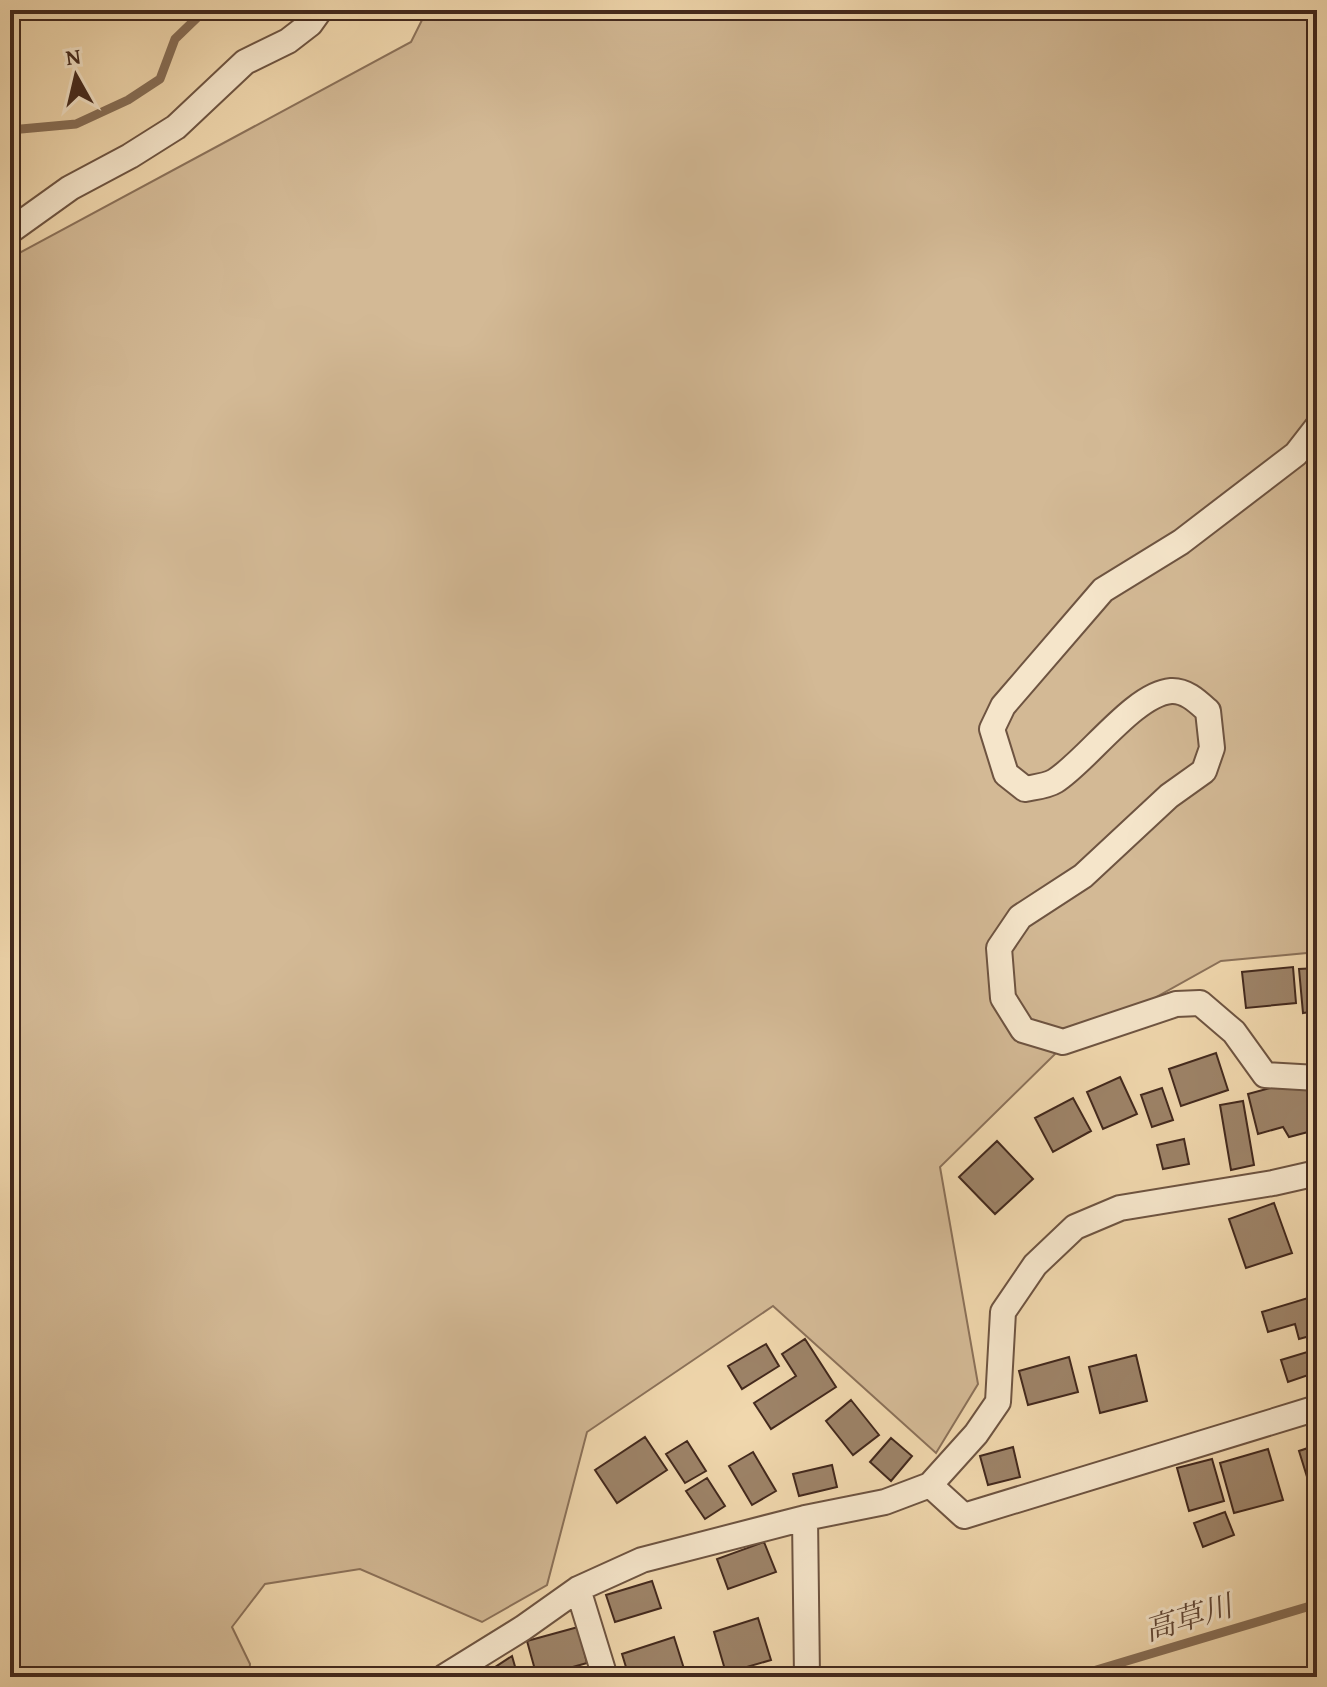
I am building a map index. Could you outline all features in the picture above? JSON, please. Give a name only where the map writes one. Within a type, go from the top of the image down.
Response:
[{"type":"street","points":[[10,231],[70,188],[176,127],[245,62],[288,41],[310,24],[320,10]]},
{"type":"street","points":[[1317,427],[1296,454],[1181,542],[1103,590],[1003,706],[992,729],[1006,774],[1025,789],[1053,782],[1124,718],[1152,698],[1172,691],[1192,697],[1208,711],[1212,748],[1204,771],[1169,796],[1083,876],[1020,917],[999,948],[1003,998],[1023,1030],[1063,1042],[1176,1004],[1200,1003],[1234,1032],[1265,1075],[1317,1078]]},
{"type":"street","points":[[444,1677],[523,1628],[578,1589],[642,1560],[805,1518],[885,1502],[930,1485],[976,1434],[998,1402],[1003,1312],[1035,1265],[1075,1227],[1120,1208],[1317,1173]]},
{"type":"street","points":[[930,1485],[964,1516],[1317,1408]]},
{"type":"street","points":[[805,1518],[807,1677]]},
{"type":"street","points":[[578,1589],[605,1677]]},
{"type":"shaded area","points":[[427,10],[1317,10],[1317,952],[1221,961],[1056,1053],[940,1167],[978,1384],[936,1453],[773,1306],[587,1432],[547,1585],[482,1622],[360,1569],[265,1584],[232,1627],[250,1664],[249,1677],[10,1677],[10,258],[411,42]]},
{"type":"building","points":[[1293,967],[1296,1003],[1246,1008],[1242,972]]},
{"type":"building","points":[[1317,968],[1317,1011],[1303,1013],[1299,969]]},
{"type":"building","points":[[1216,1053],[1228,1090],[1181,1106],[1169,1069]]},
{"type":"building","points":[[1120,1077],[1137,1114],[1103,1129],[1087,1092]]},
{"type":"building","points":[[1311,1077],[1317,1099],[1317,1152],[1313,1153],[1308,1132],[1289,1137],[1283,1127],[1258,1134],[1248,1094]]},
{"type":"building","points":[[1162,1088],[1173,1120],[1152,1127],[1141,1095]]},
{"type":"building","points":[[1073,1098],[1091,1131],[1053,1152],[1035,1118]]},
{"type":"building","points":[[1243,1101],[1254,1165],[1231,1170],[1220,1105]]},
{"type":"building","points":[[1184,1139],[1189,1164],[1163,1169],[1157,1145]]},
{"type":"building","points":[[997,1141],[1033,1179],[995,1214],[959,1177]]},
{"type":"building","points":[[1274,1203],[1292,1253],[1246,1268],[1229,1219]]},
{"type":"building","points":[[1308,1298],[1317,1334],[1299,1339],[1295,1324],[1268,1332],[1262,1312]]},
{"type":"building","points":[[805,1339],[836,1387],[771,1429],[754,1403],[796,1376],[782,1354]]},
{"type":"building","points":[[766,1344],[779,1366],[742,1389],[728,1366]]},
{"type":"building","points":[[1317,1349],[1317,1372],[1288,1382],[1281,1360]]},
{"type":"building","points":[[1136,1355],[1147,1401],[1100,1413],[1089,1367]]},
{"type":"building","points":[[1069,1357],[1078,1392],[1028,1405],[1019,1371]]},
{"type":"building","points":[[851,1400],[879,1435],[853,1455],[826,1421]]},
{"type":"building","points":[[645,1437],[667,1470],[617,1503],[595,1470]]},
{"type":"building","points":[[891,1438],[912,1456],[891,1481],[870,1462]]},
{"type":"building","points":[[687,1441],[706,1471],[685,1483],[666,1454]]},
{"type":"building","points":[[1317,1445],[1317,1477],[1308,1480],[1299,1451]]},
{"type":"building","points":[[1013,1447],[1020,1477],[988,1485],[980,1456]]},
{"type":"building","points":[[1268,1449],[1283,1500],[1234,1513],[1220,1463]]},
{"type":"building","points":[[753,1452],[776,1491],[752,1505],[729,1466]]},
{"type":"building","points":[[1212,1459],[1224,1501],[1189,1511],[1177,1468]]},
{"type":"building","points":[[832,1465],[837,1487],[799,1496],[793,1474]]},
{"type":"building","points":[[707,1478],[725,1506],[705,1519],[686,1491]]},
{"type":"building","points":[[1225,1512],[1234,1535],[1203,1547],[1194,1523]]},
{"type":"building","points":[[764,1542],[776,1572],[728,1589],[717,1559]]},
{"type":"building","points":[[652,1581],[661,1608],[615,1622],[606,1595]]},
{"type":"building","points":[[758,1618],[771,1660],[726,1673],[714,1632]]},
{"type":"building","points":[[578,1627],[587,1663],[537,1677],[527,1641]]},
{"type":"building","points":[[674,1637],[686,1675],[629,1677],[622,1654]]},
{"type":"building","points":[[512,1656],[518,1677],[480,1677]]},
{"type":"waterway","points":[[10,130],[76,124],[128,100],[160,79],[175,39],[205,10]]},
{"type":"waterway","name":"高草川","points":[[1073,1677],[1317,1604]]}]
